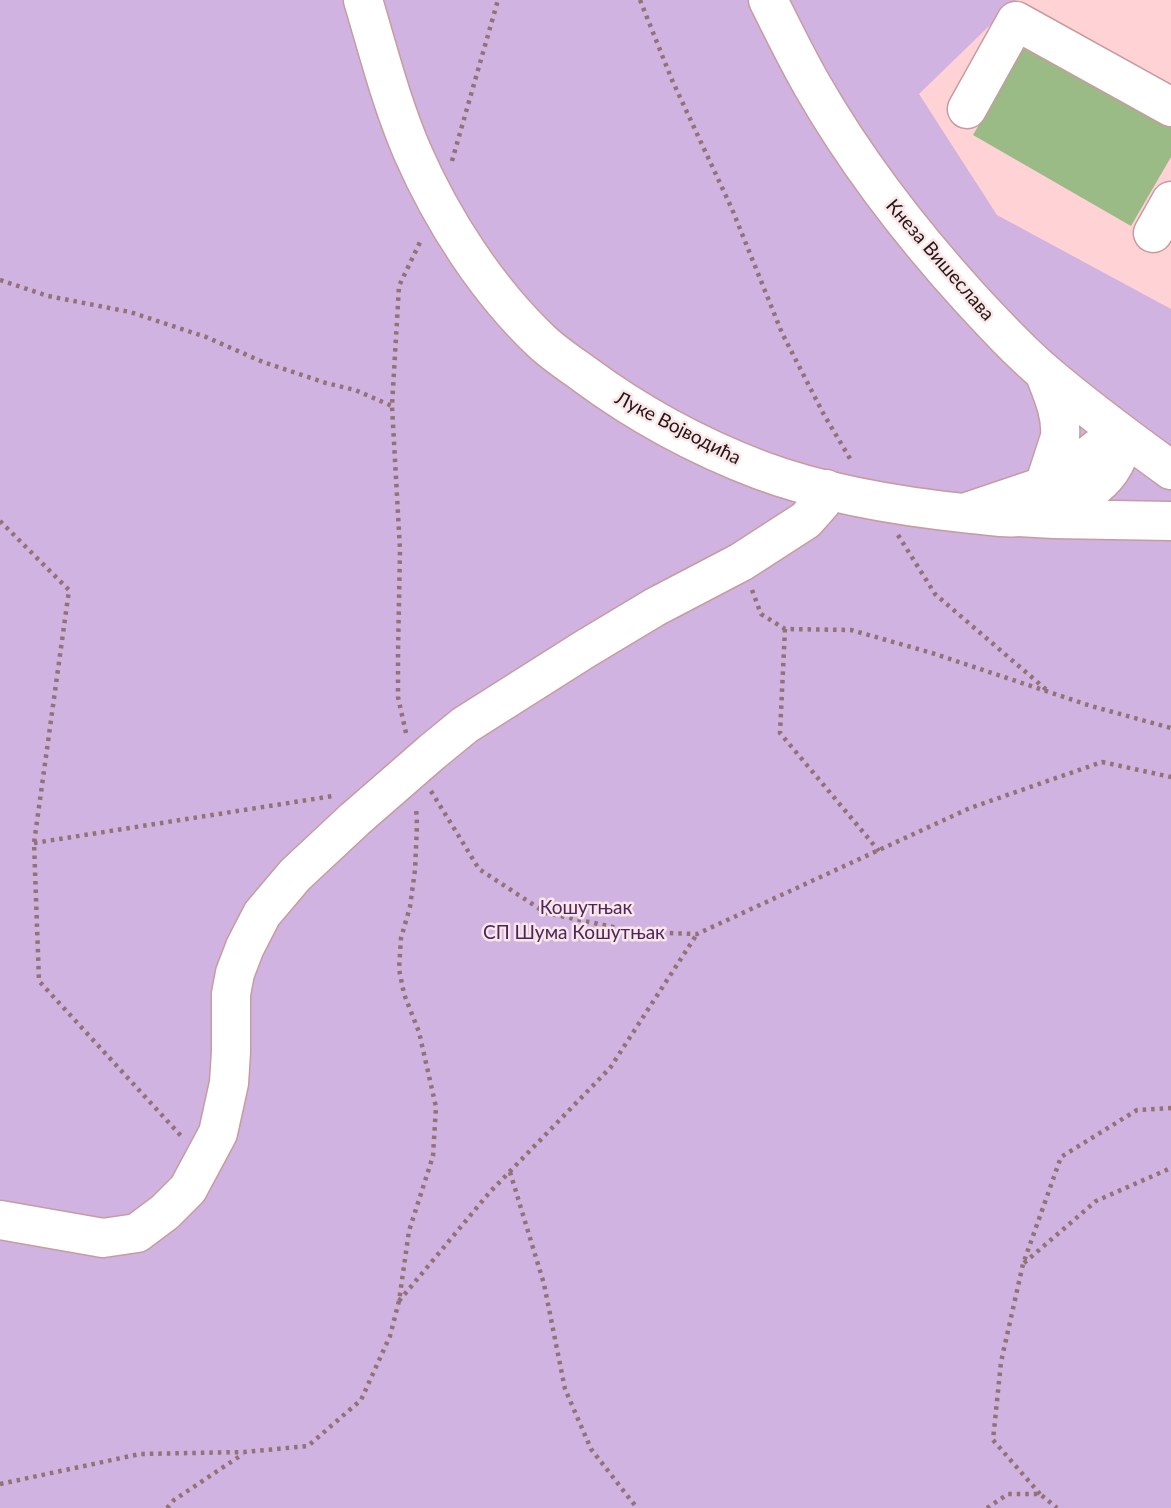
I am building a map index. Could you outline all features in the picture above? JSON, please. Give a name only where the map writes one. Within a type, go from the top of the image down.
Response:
[{"type":"street","name":"Луке Војводића","points":[[363,0],[397,112],[412,151],[430,189],[468,254],[506,303],[542,342],[613,396],[666,427],[710,449],[792,481],[875,500],[964,513],[1019,517],[1069,502],[1100,484],[1114,465],[1122,447],[1123,436],[1097,449],[1065,474],[1044,486],[964,513]]},
{"type":"street","name":"Кнеза Вишеслава","points":[[768,0],[812,85],[876,185],[914,235],[984,313],[1044,372],[1123,436],[1171,470]]},
{"type":"street","points":[[967,109],[1016,21],[1171,107]]},
{"type":"street","points":[[1044,372],[1057,405],[1060,429],[1060,437],[1044,486]]},
{"type":"street","points":[[0,1220],[103,1238],[136,1233],[165,1212],[188,1189],[218,1133],[229,1083],[232,983],[261,914],[280,891],[355,819],[465,725],[655,607],[741,562],[809,518],[821,503],[825,489]]},
{"type":"street","points":[[1019,517],[1171,521]]},
{"type":"path","points":[[640,0],[672,80],[732,209],[782,333],[823,413],[935,594],[1049,692]]},
{"type":"path","points":[[0,280],[48,296],[130,313],[206,337],[263,362],[355,390],[392,406],[400,550],[398,696],[415,767],[417,825],[415,870],[410,907],[401,938],[399,969],[404,994],[419,1032],[436,1107],[433,1156],[409,1231],[399,1301],[390,1336],[361,1399],[308,1446],[245,1452],[140,1454],[0,1484]]},
{"type":"path","points":[[0,522],[69,590],[34,843],[39,981],[204,1161]]},
{"type":"path","points":[[741,562],[761,614],[785,629],[850,630],[932,653],[1091,706],[1171,728]]},
{"type":"path","points":[[785,629],[780,733],[879,851]]},
{"type":"path","points":[[415,767],[479,869],[546,913],[636,932],[696,934],[970,808],[1102,762],[1171,777]]},
{"type":"path","points":[[34,843],[338,795]]},
{"type":"path","points":[[399,1301],[489,1193],[610,1069],[696,934]]},
{"type":"path","points":[[1057,1508],[1040,1494],[993,1440],[1001,1362],[1023,1264],[1061,1157],[1137,1110],[1171,1108]]},
{"type":"path","points":[[1023,1264],[1096,1201],[1171,1168]]},
{"type":"path","points":[[510,1171],[544,1284],[565,1388],[592,1449],[637,1508]]},
{"type":"path","points":[[167,1508],[174,1500],[245,1452]]},
{"type":"path","points":[[987,1508],[1008,1494],[1040,1494]]},
{"type":"green space","name":"Кошутњак","points":[[0,0],[1016,0],[919,94],[997,215],[1171,309],[1171,1508],[0,1508]]},
{"type":"building","points":[[1029,39],[1171,121],[1171,157],[1131,226],[973,135]]},
{"type":"park label","name":"СП Шума Кошутњак","points":[[574,933]]}]
